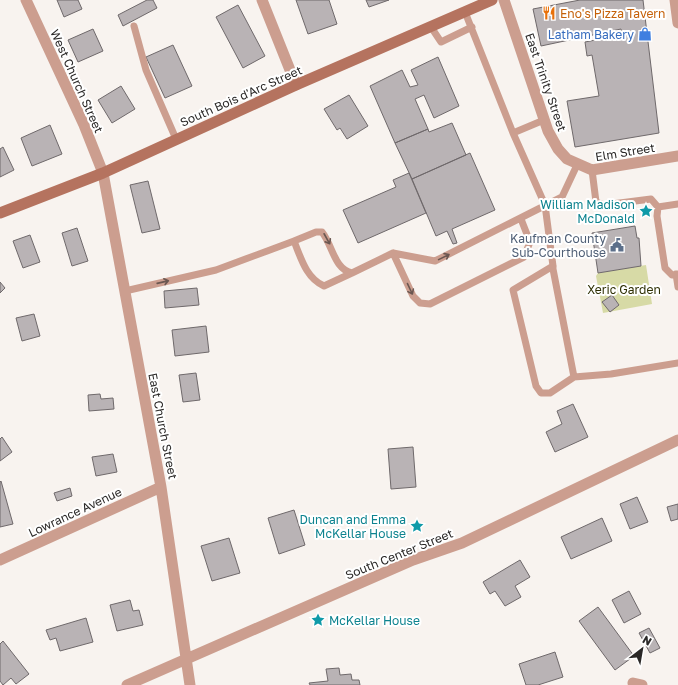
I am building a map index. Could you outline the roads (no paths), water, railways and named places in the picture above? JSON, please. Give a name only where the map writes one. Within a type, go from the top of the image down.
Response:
[{"type":"main road","name":"South Bois d'Arc Street","points":[[0,213],[103,173],[296,85],[492,0]]},
{"type":"street","name":"West Church Street","points":[[26,0],[84,125],[103,173]]},
{"type":"street","points":[[262,0],[296,85]]},
{"type":"street","name":"East Trinity Street","points":[[504,0],[544,120],[558,149],[567,159],[577,165]]},
{"type":"street","points":[[675,0],[678,23]]},
{"type":"street","name":"Elm Street","points":[[577,165],[592,170],[678,156]]},
{"type":"street","name":"East Church Street","points":[[103,173],[161,487],[190,685]]},
{"type":"street","name":"South Center Street","points":[[127,685],[413,560],[462,543],[678,440]]},
{"type":"street","name":"Lowrance Avenue","points":[[0,560],[161,487]]},
{"type":"lane","points":[[465,12],[513,133],[545,205],[553,266],[574,376]]},
{"type":"lane","points":[[134,26],[146,70],[176,139]]},
{"type":"lane","points":[[430,27],[441,42],[472,28]]},
{"type":"lane","points":[[513,133],[544,120]]},
{"type":"lane","points":[[294,241],[309,275],[316,282],[324,286],[393,252],[435,262],[562,197],[577,165]]},
{"type":"lane","points":[[592,170],[596,202],[604,205],[652,200],[658,207],[657,216],[665,268],[672,274],[677,274],[678,287]]},
{"type":"lane","points":[[658,207],[678,204]]},
{"type":"lane","points":[[393,252],[413,296],[420,303],[430,304],[524,257],[530,242],[521,219]]},
{"type":"lane","points":[[124,290],[216,270],[316,232],[322,232],[340,267],[345,271],[352,273]]},
{"type":"lane","points":[[553,266],[513,290],[536,386],[541,393],[550,394],[574,376],[611,374],[678,363]]},
{"type":"place","name":"Eno's Pizza Tavern","points":[[549,13]]},
{"type":"place","name":"Latham Bakery","points":[[645,34]]},
{"type":"place","name":"William Madison McDonald","points":[[646,211]]},
{"type":"place","name":"Kaufman County Sub-Courthouse","points":[[617,245]]},
{"type":"place","name":"Duncan and Emma McKellar House","points":[[417,526]]},
{"type":"place","name":"McKellar House","points":[[318,620]]},
{"type":"park label","name":"Xeric Garden","points":[[624,289]]}]
